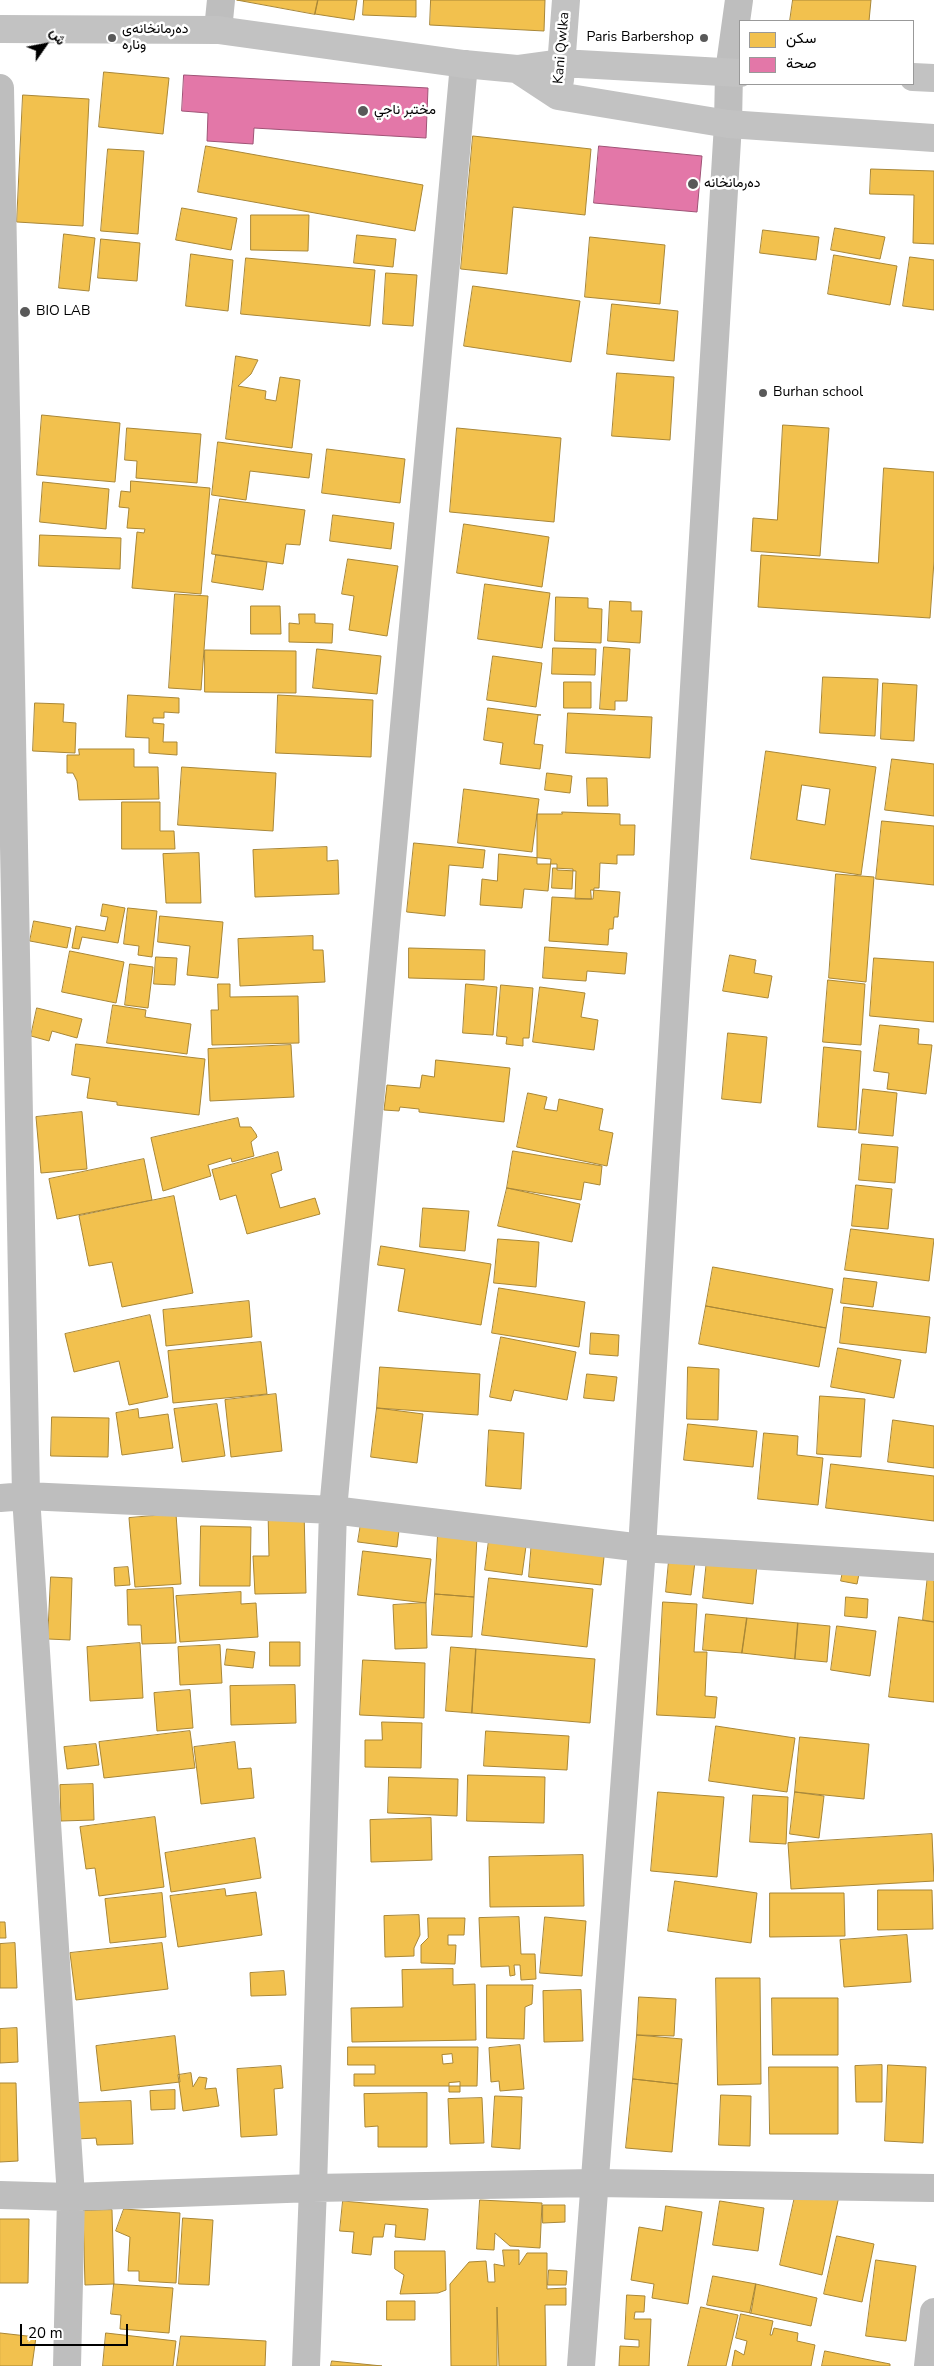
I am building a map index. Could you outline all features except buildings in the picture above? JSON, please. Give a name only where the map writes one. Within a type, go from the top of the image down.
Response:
[{"type":"main road","name":"Kani Qwlka","points":[[558,96],[566,0]]},
{"type":"main road","points":[[0,29],[218,30],[464,64],[517,69],[561,62],[735,72]]},
{"type":"main road","points":[[517,69],[558,96],[728,124],[934,138]]},
{"type":"main road","points":[[914,77],[934,78]]},
{"type":"street","points":[[218,30],[221,0]]},
{"type":"street","points":[[581,2366],[642,1548],[728,124],[735,72],[739,0]]},
{"type":"street","points":[[306,2366],[313,2188],[332,1510],[464,64]]},
{"type":"street","points":[[0,88],[13,1497],[71,2197],[67,2366]]},
{"type":"street","points":[[13,1497],[332,1510],[642,1548],[934,1568]]},
{"type":"street","points":[[0,2195],[71,2197],[313,2188],[594,2182],[934,2188]]},
{"type":"street","points":[[928,2366],[934,2312]]},
{"type":"place","name":"دەرمانخانەی ونارە","points":[[112,38]]},
{"type":"place","name":"Paris Barbershop","points":[[704,38]]},
{"type":"place","name":"مختبر ناجي","points":[[363,111]]},
{"type":"place","name":"دەرمانخانە","points":[[693,184]]},
{"type":"place","name":"BIO LAB","points":[[25,312]]},
{"type":"place","name":"Burhan school","points":[[763,393]]}]
